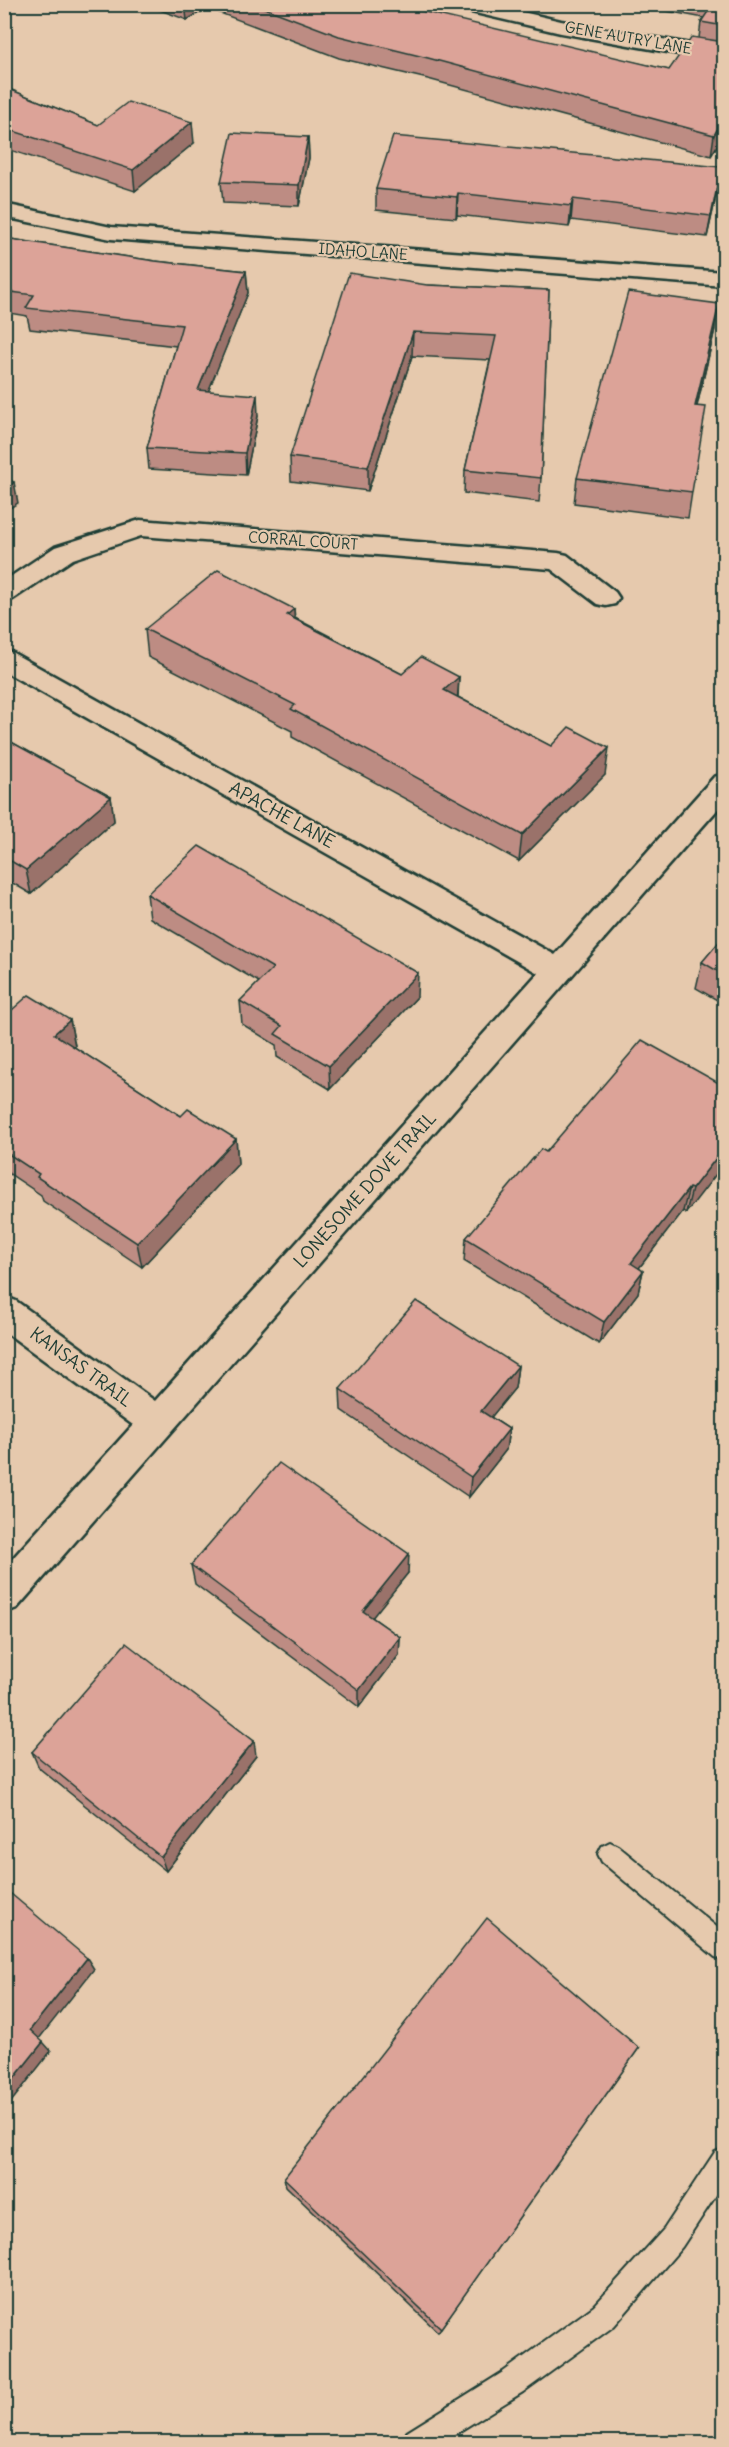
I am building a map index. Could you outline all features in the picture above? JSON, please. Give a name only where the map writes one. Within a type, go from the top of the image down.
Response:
[{"type":"street","name":"GENE AUTRY LANE","points":[[461,4],[561,27],[724,56]]},
{"type":"street","name":"IDAHO LANE","points":[[4,210],[111,233],[724,279]]},
{"type":"street","name":"CORRAL COURT","points":[[4,594],[64,553],[140,528],[558,561],[606,598]]},
{"type":"street","name":"APACHE LANE","points":[[4,659],[559,971]]},
{"type":"street","name":"LONESOME DOVE TRAIL","points":[[4,1596],[724,784]]},
{"type":"street","name":"KANSAS TRAIL","points":[[4,1311],[158,1423]]},
{"type":"lane","points":[[610,1854],[724,1948]]},
{"type":"lane","points":[[417,2442],[513,2382],[604,2316],[674,2238],[724,2161]]},
{"type":"building","points":[[254,4],[386,4],[397,9],[400,6],[669,70],[692,37],[724,42],[724,117],[714,135],[339,36]]},
{"type":"building","points":[[713,4],[724,4],[724,26],[701,22]]},
{"type":"building","points":[[4,87],[98,125],[128,102],[192,122],[133,170],[4,128]]},
{"type":"building","points":[[232,133],[308,137],[299,185],[221,182]]},
{"type":"building","points":[[393,136],[721,167],[711,216],[573,199],[571,206],[458,193],[457,197],[376,189]]},
{"type":"building","points":[[4,238],[155,261],[246,271],[198,390],[257,395],[245,453],[147,448],[182,325],[26,308],[34,295],[4,291]]},
{"type":"building","points":[[349,273],[427,285],[549,290],[541,478],[465,470],[496,336],[413,332],[368,467],[290,457]]},
{"type":"building","points":[[628,292],[719,304],[695,406],[706,407],[692,492],[577,478]]},
{"type":"building","points":[[4,477],[14,482],[4,489]]},
{"type":"building","points":[[218,570],[294,609],[287,615],[402,674],[421,657],[459,677],[444,690],[551,746],[569,727],[609,748],[522,835],[291,709],[295,705],[145,629]]},
{"type":"building","points":[[4,738],[111,797],[26,870],[4,857],[4,837],[9,833],[4,831]]},
{"type":"building","points":[[199,846],[418,973],[329,1066],[275,1034],[282,1026],[240,1001],[273,968],[147,894]]},
{"type":"building","points":[[724,936],[724,975],[702,962]]},
{"type":"building","points":[[29,995],[70,1020],[54,1034],[181,1116],[188,1109],[236,1139],[137,1243],[37,1177],[39,1174],[4,1151],[4,1017]]},
{"type":"building","points":[[642,1040],[724,1086],[724,1148],[692,1189],[689,1188],[631,1263],[643,1271],[604,1322],[466,1238],[541,1149],[546,1152]]},
{"type":"building","points":[[416,1301],[518,1366],[481,1411],[509,1429],[471,1477],[340,1389]]},
{"type":"building","points":[[279,1463],[409,1554],[363,1611],[400,1637],[359,1690],[191,1565]]},
{"type":"building","points":[[126,1643],[254,1741],[161,1857],[32,1752]]},
{"type":"building","points":[[4,1888],[87,1958],[30,2030],[43,2042],[4,2091]]},
{"type":"building","points":[[487,1918],[639,2048],[441,2328],[284,2178]]}]
